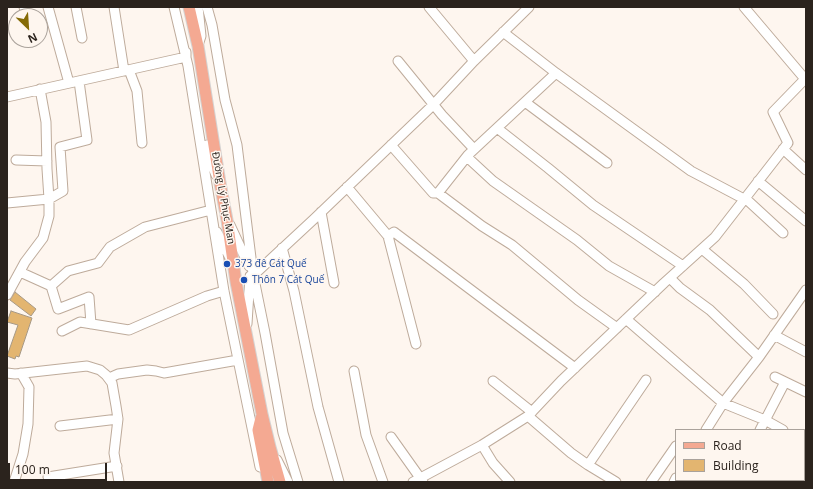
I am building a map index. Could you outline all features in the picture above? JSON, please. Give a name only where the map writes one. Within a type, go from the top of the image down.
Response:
[{"type":"main road","name":"Đường Lý Phục Man","points":[[189,7],[198,46],[233,264],[262,414],[280,482]]},
{"type":"main road","points":[[262,414],[258,430],[268,482]]},
{"type":"street","points":[[48,7],[69,83]]},
{"type":"street","points":[[76,7],[82,38]]},
{"type":"street","points":[[114,7],[126,70],[136,91],[142,143]]},
{"type":"street","points":[[174,7],[187,62],[198,99],[211,163],[220,183]]},
{"type":"street","points":[[178,7],[185,29],[187,62],[224,291],[263,482]]},
{"type":"street","points":[[198,7],[201,36],[198,46]]},
{"type":"street","points":[[208,7],[225,100],[237,145],[253,274],[283,433],[298,482]]},
{"type":"street","points":[[429,7],[474,61]]},
{"type":"street","points":[[246,331],[250,276],[258,271],[434,105],[474,61],[529,7]]},
{"type":"street","points":[[391,437],[419,481],[482,445],[530,414],[561,381],[715,237],[788,143],[773,112],[806,79],[744,7]]},
{"type":"street","points":[[503,32],[556,74],[691,171],[745,198],[783,233]]},
{"type":"street","points":[[398,61],[434,105],[474,149]]},
{"type":"street","points":[[7,97],[126,70],[187,62]]},
{"type":"street","points":[[438,193],[474,149],[556,74]]},
{"type":"street","points":[[7,203],[50,199],[63,191],[60,147],[87,140],[79,81]]},
{"type":"street","points":[[7,295],[25,262],[43,238],[48,216],[50,199],[46,122],[40,89]]},
{"type":"street","points":[[525,102],[607,163]]},
{"type":"street","points":[[497,128],[594,205],[683,266]]},
{"type":"street","points":[[391,145],[433,193],[438,193],[482,226],[512,245],[578,300],[617,328]]},
{"type":"street","points":[[783,149],[806,170]]},
{"type":"street","points":[[467,157],[494,181],[577,240],[609,266],[655,292]]},
{"type":"street","points":[[16,160],[47,161]]},
{"type":"street","points":[[758,181],[806,221]]},
{"type":"street","points":[[347,187],[388,236],[416,344]]},
{"type":"street","points":[[51,286],[68,271],[98,263],[110,247],[145,227],[211,210]]},
{"type":"street","points":[[321,212],[334,283]]},
{"type":"street","points":[[227,220],[253,274]]},
{"type":"street","points":[[213,223],[233,264]]},
{"type":"street","points":[[388,236],[394,232],[575,368]]},
{"type":"street","points":[[282,248],[294,291],[318,407],[339,482]]},
{"type":"street","points":[[702,250],[744,284],[773,314]]},
{"type":"street","points":[[20,272],[51,286],[58,309],[90,297],[92,324]]},
{"type":"street","points":[[670,278],[680,288],[710,310],[759,357]]},
{"type":"street","points":[[707,429],[806,290]]},
{"type":"street","points":[[62,330],[80,322],[129,330],[207,296],[224,291]]},
{"type":"street","points":[[626,319],[724,403],[765,420],[781,429]]},
{"type":"street","points":[[774,335],[806,352]]},
{"type":"street","points":[[109,378],[118,374],[147,370],[164,373],[238,360]]},
{"type":"street","points":[[7,373],[15,374],[87,366],[100,370],[109,378],[112,383],[118,419],[114,453],[119,482]]},
{"type":"street","points":[[354,371],[366,435],[383,482]]},
{"type":"street","points":[[14,482],[23,454],[28,424],[29,387],[21,373]]},
{"type":"street","points":[[775,377],[806,392]]},
{"type":"street","points":[[588,465],[646,380]]},
{"type":"street","points":[[493,381],[588,465],[616,482]]},
{"type":"street","points":[[760,429],[785,382]]},
{"type":"street","points":[[60,426],[118,419]]},
{"type":"street","points":[[482,445],[493,462],[510,482]]},
{"type":"street","points":[[270,447],[288,482]]},
{"type":"street","points":[[651,482],[675,447]]},
{"type":"street","points":[[48,476],[117,466]]},
{"type":"building","points":[[15,292],[36,309],[31,316],[10,300]]},
{"type":"building","points":[[11,311],[32,318],[19,357],[16,356],[15,359],[7,356],[18,325],[7,322]]},
{"type":"place","name":"373 đê Cát Quế","points":[[227,264]]},
{"type":"place","name":"Thôn 7 Cát Quế","points":[[244,280]]}]
